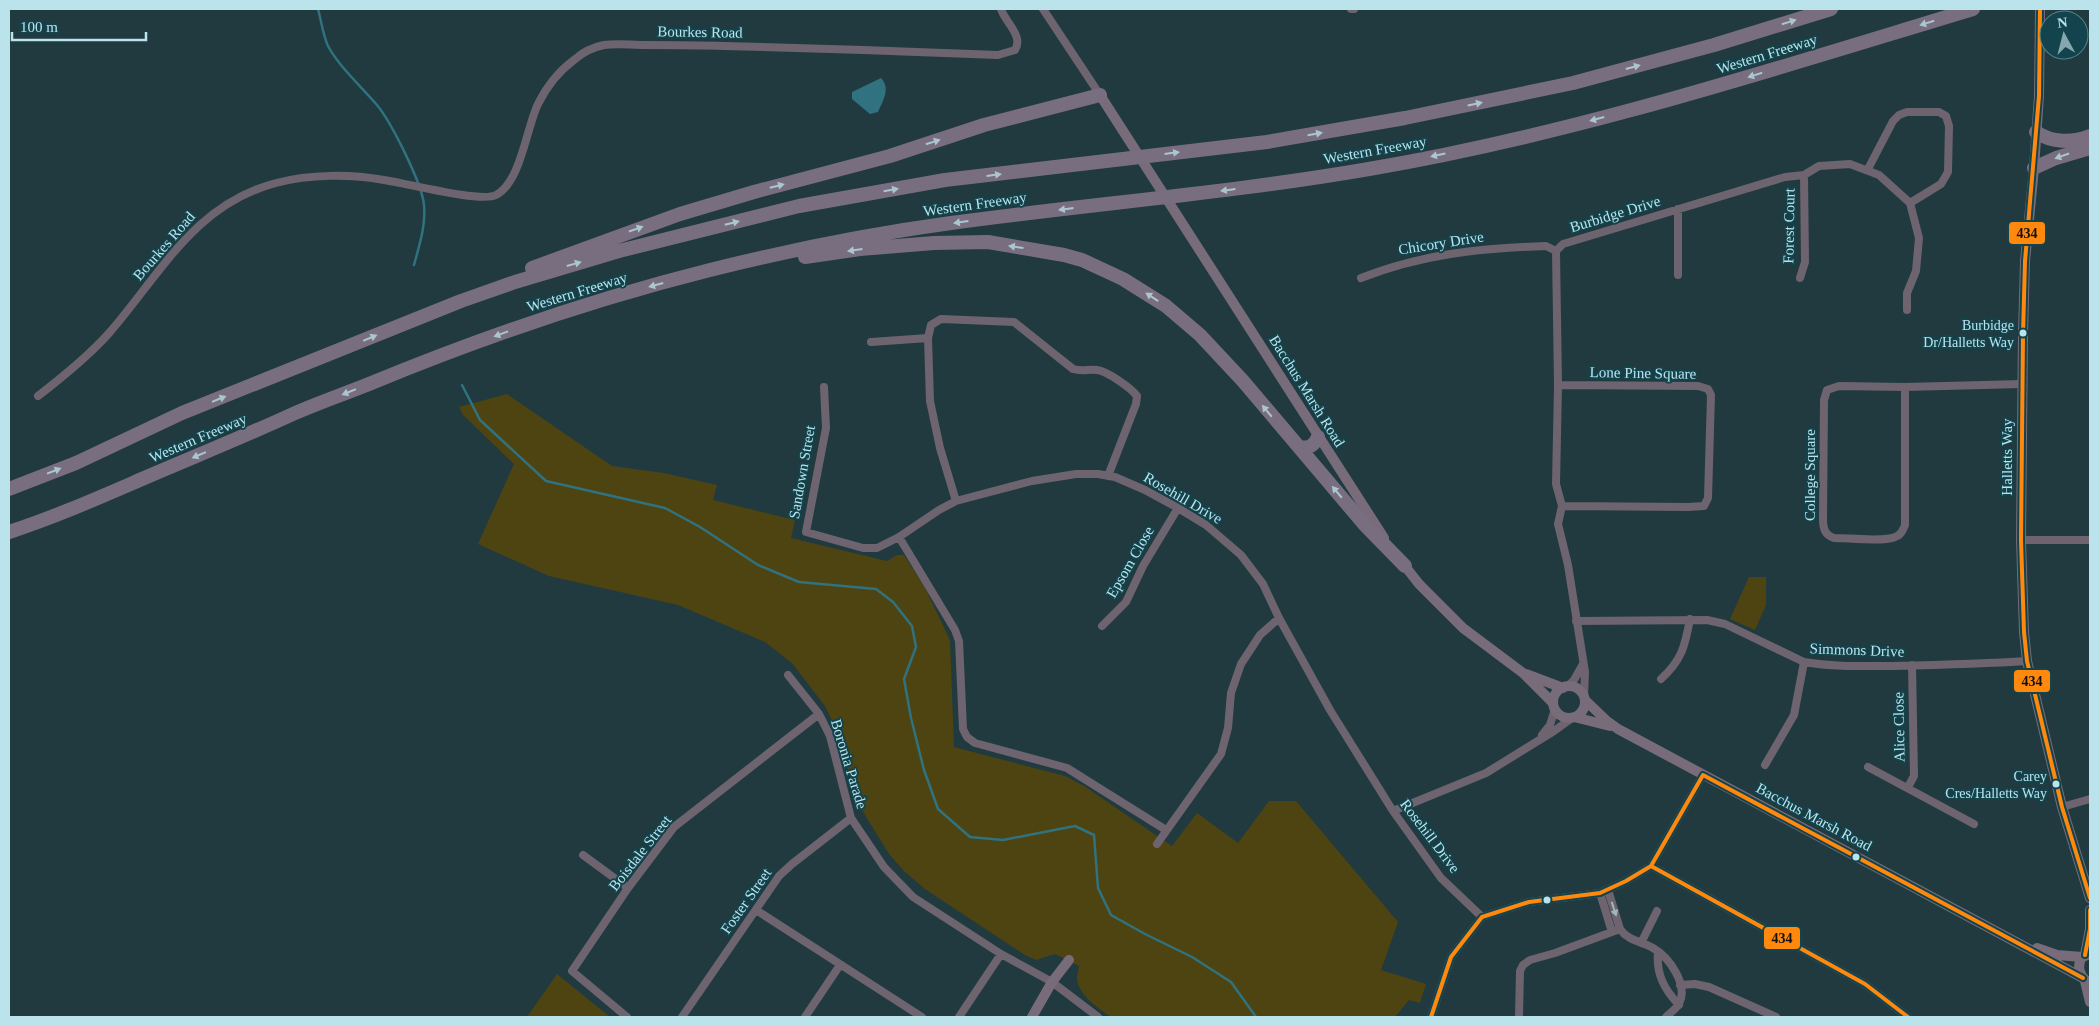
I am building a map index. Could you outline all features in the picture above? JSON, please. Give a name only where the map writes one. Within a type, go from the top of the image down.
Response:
[{"type":"highway","name":"Western Freeway","points":[[9,489],[76,462],[182,413],[462,301],[515,282],[609,254],[800,206],[945,180],[1267,142],[1405,118],[1573,83],[1714,45],[1831,9]]},
{"type":"highway","name":"Western Freeway","points":[[9,532],[80,506],[296,412],[433,358],[555,315],[703,272],[805,248],[891,232],[1019,214],[1276,184],[1376,168],[1463,150],[1581,124],[1672,100],[1974,9]]},
{"type":"highway","points":[[462,301],[537,266],[680,214],[754,192],[890,156],[984,125],[1100,94]]},
{"type":"highway","points":[[2036,132],[2044,138],[2069,141],[2090,136]]},
{"type":"highway","points":[[2034,168],[2056,158],[2090,148]]},
{"type":"highway","points":[[703,272],[769,264],[807,256],[860,249],[964,242],[988,242],[1035,249],[1082,260],[1123,278],[1181,318],[1219,355],[1364,524],[1405,566]]},
{"type":"highway","points":[[1299,447],[1310,447],[1316,442],[1318,436]]},
{"type":"main road","name":"Halletts Way","points":[[2039,54],[2034,168],[2025,262],[2022,384],[2021,540],[2026,661],[2062,807],[2090,898]]},
{"type":"main road","name":"Bacchus Marsh Road","points":[[1100,94],[1378,530],[1405,566],[1463,628],[1523,673],[1554,706]]},
{"type":"main road","name":"Bacchus Marsh Road","points":[[1523,673],[1565,687]]},
{"type":"main road","points":[[1565,687],[1577,688],[1584,698],[1583,711],[1573,718],[1562,716],[1554,706],[1556,694],[1565,687]]},
{"type":"main road","name":"Bacchus Marsh Road","points":[[1584,698],[1606,721],[1618,729],[2086,981]]},
{"type":"main road","name":"Bacchus Marsh Road","points":[[1573,718],[1618,729]]},
{"type":"main road","points":[[2090,910],[2090,929],[2086,955],[2079,967],[2086,981],[2090,1002]]},
{"type":"main road","name":"Bacchus Marsh Road","points":[[1997,932],[2046,952],[2086,955]]},
{"type":"main road","points":[[1032,1017],[1052,982],[1069,960]]},
{"type":"street","name":"Bourkes Road","points":[[38,396],[92,352],[187,236],[212,214],[238,197],[258,188],[302,178],[332,176],[365,177],[424,186],[472,198],[492,197],[499,194],[510,182],[538,104],[550,84],[575,59],[589,50],[603,45],[801,47],[998,55],[1015,50],[1018,46],[1018,39],[1001,9]]},
{"type":"street","points":[[1043,9],[1100,94]]},
{"type":"street","points":[[1868,169],[1899,114],[1907,112],[1939,112],[1946,116],[1949,126],[1948,172],[1941,184],[1910,203],[1919,238],[1916,270],[1907,293],[1907,310]]},
{"type":"street","name":"Burbidge Drive","points":[[1584,698],[1583,663],[1568,566],[1558,524],[1562,506],[1556,484],[1558,384],[1556,250],[1563,244],[1678,209],[1785,177],[1804,175],[1818,166],[1850,164],[1868,169],[1879,175],[1910,203]]},
{"type":"street","name":"Forest Court","points":[[1800,278],[1805,262],[1804,175]]},
{"type":"street","points":[[1678,209],[1678,275]]},
{"type":"street","name":"Chicory Drive","points":[[1362,278],[1394,265],[1466,250],[1546,246],[1556,250]]},
{"type":"street","points":[[956,501],[940,448],[930,401],[928,338],[931,325],[941,320],[1014,322],[1073,369],[1080,371],[1098,370],[1132,389],[1137,396],[1136,404],[1108,476]]},
{"type":"street","points":[[871,342],[928,338]]},
{"type":"street","name":"Lone Pine Square","points":[[1558,384],[1698,386],[1708,389],[1711,394],[1708,498],[1704,506],[1688,508],[1562,506]]},
{"type":"street","points":[[1905,387],[2022,384]]},
{"type":"street","name":"College Square","points":[[1839,386],[1905,387],[1905,525],[1903,530],[1900,534],[1889,539],[1834,538],[1829,536],[1823,527],[1825,394],[1831,388],[1839,386]]},
{"type":"street","name":"Sandown Street","points":[[806,532],[826,428],[824,387]]},
{"type":"street","name":"Rosehill Drive","points":[[806,532],[863,548],[877,548],[899,538],[939,510],[956,501],[1032,481],[1076,474],[1108,476],[1145,490],[1178,508],[1206,525],[1241,555],[1263,584],[1279,618],[1330,710],[1394,811],[1441,878],[1482,917]]},
{"type":"street","name":"Epsom Close","points":[[1102,626],[1126,602],[1143,566],[1178,508]]},
{"type":"street","points":[[899,538],[955,630],[959,641],[962,729],[967,737],[975,743],[1067,768],[1166,830]]},
{"type":"street","points":[[2021,540],[2090,540]]},
{"type":"street","points":[[1157,844],[1221,754],[1228,728],[1231,693],[1241,664],[1260,635],[1279,618]]},
{"type":"street","points":[[1661,679],[1674,667],[1680,657],[1690,619]]},
{"type":"street","name":"Simmons Drive","points":[[1576,621],[1690,619],[1724,624],[1804,662],[1848,666],[2026,661]]},
{"type":"street","points":[[1766,765],[1794,715],[1804,662]]},
{"type":"street","points":[[1565,687],[1580,671],[1583,663]]},
{"type":"street","name":"Alice Close","points":[[1908,788],[1914,776],[1912,665]]},
{"type":"street","name":"Boronia Parade","points":[[788,675],[819,714],[830,736],[851,818],[884,867],[913,897],[1001,954],[1052,982],[1098,1017]]},
{"type":"street","points":[[1539,739],[1550,725],[1554,706]]},
{"type":"street","name":"Boisdale Street","points":[[627,1017],[572,972],[628,888],[674,827],[819,714]]},
{"type":"street","points":[[1394,811],[1486,773],[1573,718]]},
{"type":"street","name":"Alice Close","points":[[1868,767],[1974,824]]},
{"type":"street","points":[[1432,1017],[1451,956],[1482,917],[1529,902],[1604,891],[1651,866],[1703,775]]},
{"type":"street","points":[[2062,807],[2090,799]]},
{"type":"street","name":"Foster Street","points":[[682,1017],[779,876],[851,818]]},
{"type":"street","points":[[583,855],[628,888]]},
{"type":"street","points":[[1651,866],[1865,984],[1908,1017]]},
{"type":"street","points":[[1604,891],[1620,929],[1624,934],[1658,952],[1669,962],[1680,985],[1682,994],[1679,1005],[1666,1017]]},
{"type":"street","points":[[1604,891],[1612,932]]},
{"type":"street","points":[[756,910],[922,1017]]},
{"type":"street","points":[[1642,943],[1657,911]]},
{"type":"street","points":[[1519,1017],[1520,971],[1523,964],[1620,929]]},
{"type":"street","points":[[1658,952],[1656,965],[1658,972],[1667,991],[1679,1005]]},
{"type":"street","points":[[959,1017],[1001,954]]},
{"type":"street","points":[[805,1017],[840,965]]},
{"type":"street","points":[[1680,985],[1695,984],[1709,987],[1776,1017]]},
{"type":"shaded area","points":[[507,394],[612,466],[664,473],[717,485],[713,500],[795,520],[791,538],[887,561],[897,555],[904,555],[925,588],[950,640],[954,747],[1065,776],[1084,786],[1172,846],[1197,813],[1238,843],[1269,801],[1296,801],[1398,922],[1381,970],[1426,984],[1420,1003],[1409,1000],[1395,1017],[1111,1017],[1090,1001],[1081,990],[1077,978],[1079,966],[1055,954],[1036,960],[1025,955],[925,889],[904,871],[889,854],[862,810],[849,774],[838,733],[825,706],[792,663],[765,642],[678,605],[549,576],[478,544],[514,464],[463,415],[459,407]]},
{"type":"shaded area","points":[[1749,577],[1766,577],[1766,605],[1755,630],[1730,619]]},
{"type":"shaded area","points":[[557,974],[610,1017],[527,1017]]},
{"type":"water","points":[[881,78],[886,90],[884,99],[878,112],[870,114],[852,99],[852,92]]},
{"type":"waterway","points":[[318,9],[328,46],[383,113],[405,153],[418,182],[424,205],[424,221],[414,265]]},
{"type":"waterway","points":[[462,385],[480,420],[546,481],[665,508],[700,527],[758,565],[799,582],[876,589],[893,602],[912,626],[916,647],[904,679],[911,718],[924,770],[938,809],[970,837],[1003,840],[1075,826],[1094,835],[1098,888],[1111,915],[1192,957],[1231,982],[1256,1017]]},
{"type":"transit line","name":"434","points":[[2040,9],[2039,96],[2025,261],[2023,334],[2021,540],[2024,632],[2027,661],[2062,807],[2090,898]]},
{"type":"transit line","name":"434","points":[[1431,1017],[1451,957],[1482,917],[1529,902],[1600,893],[1626,881],[1651,866],[1703,775],[2083,978]]},
{"type":"transit line","name":"434","points":[[1651,866],[1865,984],[1908,1017]]},
{"type":"transit line","name":"434","points":[[2085,955],[2090,929],[2090,910]]},
{"type":"place","name":"Burbidge Dr/Halletts Way","points":[[2023,333]]},
{"type":"place","name":"Carey Cres/Halletts Way","points":[[2056,784]]}]
